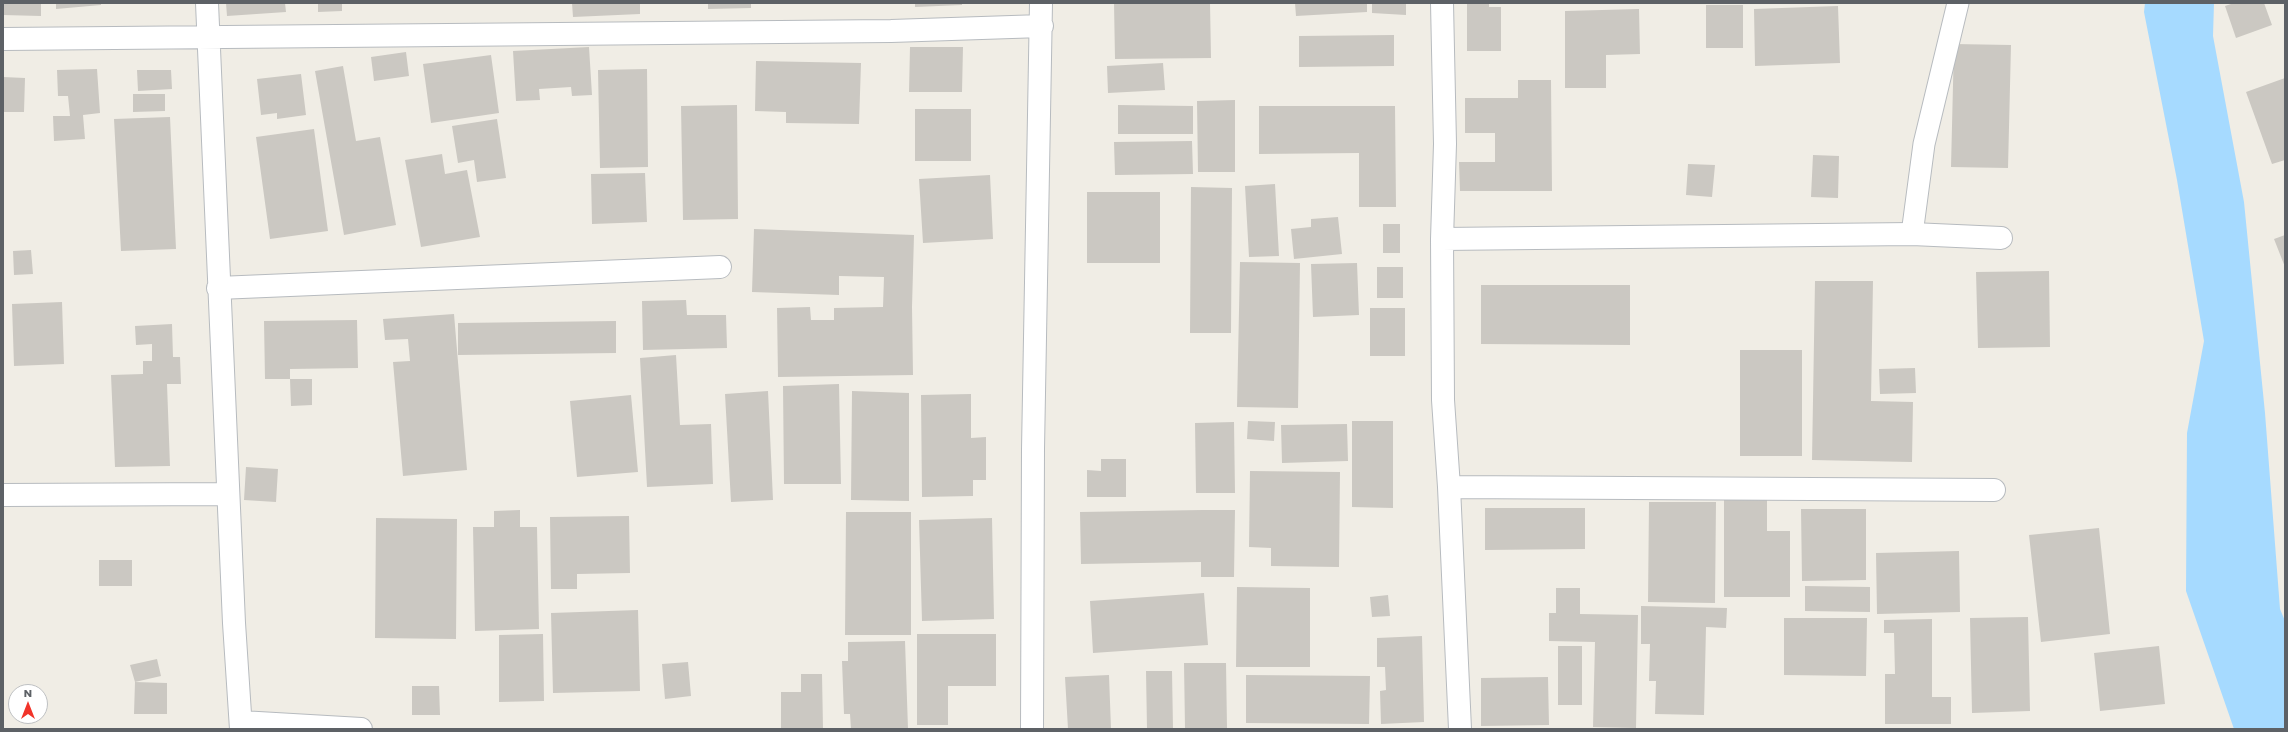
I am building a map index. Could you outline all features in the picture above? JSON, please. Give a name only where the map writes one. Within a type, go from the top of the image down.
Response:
[{"type":"street","points":[[207,3],[218,288],[241,725],[361,729]]},
{"type":"street","points":[[1032,729],[1033,449],[1042,26],[1041,3]]},
{"type":"street","points":[[1442,3],[1445,144],[1442,239],[1443,400],[1449,487],[1460,729]]},
{"type":"street","points":[[3,39],[891,31],[1042,26]]},
{"type":"street","points":[[1442,239],[1912,234],[2001,238]]},
{"type":"street","points":[[218,288],[720,267]]},
{"type":"street","points":[[1449,487],[1994,490]]},
{"type":"street","points":[[3,495],[228,494]]},
{"type":"lane","points":[[1912,234],[1924,144],[1958,3]]},
{"type":"water","points":[[2145,3],[2214,3],[2213,36],[2244,202],[2265,413],[2280,609],[2285,621],[2285,729],[2234,729],[2186,591],[2187,433],[2204,341],[2177,180],[2144,12]]},
{"type":"building","points":[[3,3],[41,3],[41,16],[3,15]]},
{"type":"building","points":[[56,3],[101,3],[101,5],[56,9]]},
{"type":"building","points":[[226,3],[285,3],[286,12],[227,16]]},
{"type":"building","points":[[318,3],[342,3],[342,11],[318,12]]},
{"type":"building","points":[[572,3],[640,3],[640,14],[573,17]]},
{"type":"building","points":[[708,3],[751,3],[751,8],[708,9]]},
{"type":"building","points":[[915,3],[962,3],[962,5],[915,7]]},
{"type":"building","points":[[1114,3],[1210,3],[1211,58],[1115,59]]},
{"type":"building","points":[[1295,3],[1367,3],[1367,12],[1296,16]]},
{"type":"building","points":[[1372,3],[1406,3],[1406,15],[1372,13]]},
{"type":"building","points":[[1467,3],[1489,3],[1489,7],[1501,7],[1501,51],[1467,51]]},
{"type":"building","points":[[2234,3],[2264,3],[2272,25],[2236,38],[2225,6]]},
{"type":"building","points":[[1706,5],[1743,5],[1743,48],[1706,48]]},
{"type":"building","points":[[1838,6],[1840,63],[1755,66],[1754,9]]},
{"type":"building","points":[[1639,9],[1640,54],[1606,55],[1606,88],[1565,88],[1565,11]]},
{"type":"building","points":[[1394,35],[1394,66],[1299,67],[1299,36]]},
{"type":"building","points":[[1954,44],[2011,45],[2008,168],[1951,167]]},
{"type":"building","points":[[589,47],[592,95],[572,96],[571,87],[539,89],[540,100],[516,101],[513,51]]},
{"type":"building","points":[[910,47],[963,47],[962,92],[909,92]]},
{"type":"building","points":[[406,52],[409,76],[374,81],[371,57]]},
{"type":"building","points":[[491,55],[499,113],[431,123],[423,64]]},
{"type":"building","points":[[756,61],[861,63],[859,124],[786,123],[786,112],[755,111]]},
{"type":"building","points":[[1163,63],[1165,90],[1108,93],[1107,66]]},
{"type":"building","points":[[343,66],[356,141],[380,137],[396,225],[344,235],[315,71]]},
{"type":"building","points":[[97,69],[100,113],[83,115],[85,139],[54,141],[53,116],[70,116],[68,96],[58,96],[57,70]]},
{"type":"building","points":[[647,69],[648,167],[600,168],[598,70]]},
{"type":"building","points":[[137,70],[171,70],[172,89],[138,91]]},
{"type":"building","points":[[301,74],[306,115],[277,119],[277,113],[261,115],[257,79]]},
{"type":"building","points":[[3,77],[25,78],[24,112],[3,112]]},
{"type":"building","points":[[2285,78],[2285,160],[2272,164],[2246,92]]},
{"type":"building","points":[[1518,80],[1551,80],[1552,191],[1460,191],[1459,162],[1495,162],[1495,133],[1465,133],[1465,98],[1518,98]]},
{"type":"building","points":[[133,94],[165,94],[165,111],[133,112]]},
{"type":"building","points":[[1235,100],[1235,172],[1198,172],[1197,101]]},
{"type":"building","points":[[737,105],[738,219],[683,220],[681,106]]},
{"type":"building","points":[[1118,105],[1193,106],[1193,134],[1118,134]]},
{"type":"building","points":[[1259,106],[1395,106],[1396,207],[1359,207],[1359,153],[1259,154]]},
{"type":"building","points":[[915,109],[971,109],[971,161],[915,161]]},
{"type":"building","points":[[170,117],[176,249],[121,251],[114,119]]},
{"type":"building","points":[[497,119],[506,178],[477,182],[474,160],[458,163],[452,126]]},
{"type":"building","points":[[314,129],[328,231],[270,239],[256,137]]},
{"type":"building","points":[[1192,141],[1193,174],[1115,175],[1114,142]]},
{"type":"building","points":[[442,154],[445,174],[467,170],[480,237],[421,247],[405,160]]},
{"type":"building","points":[[1813,155],[1839,156],[1838,198],[1811,197]]},
{"type":"building","points":[[1688,164],[1715,165],[1712,197],[1686,195]]},
{"type":"building","points":[[645,173],[647,222],[592,224],[591,174]]},
{"type":"building","points":[[990,175],[993,239],[923,243],[919,179]]},
{"type":"building","points":[[1275,184],[1279,256],[1249,257],[1245,186]]},
{"type":"building","points":[[1191,187],[1232,188],[1231,333],[1190,333]]},
{"type":"building","points":[[1087,192],[1160,192],[1160,263],[1087,263]]},
{"type":"building","points":[[1338,217],[1342,254],[1294,259],[1291,229],[1311,227],[1311,219]]},
{"type":"building","points":[[1383,224],[1400,224],[1400,253],[1383,253]]},
{"type":"building","points":[[754,229],[914,235],[912,307],[913,375],[778,377],[777,308],[810,307],[811,320],[834,320],[834,308],[883,307],[884,277],[839,276],[839,295],[752,292]]},
{"type":"building","points":[[2285,235],[2285,267],[2274,239]]},
{"type":"building","points":[[31,250],[33,274],[14,275],[13,251]]},
{"type":"building","points":[[1240,262],[1300,263],[1298,408],[1237,407]]},
{"type":"building","points":[[1357,263],[1359,315],[1313,317],[1311,264]]},
{"type":"building","points":[[1377,267],[1403,267],[1403,298],[1377,298]]},
{"type":"building","points":[[2049,271],[2050,347],[1978,348],[1976,272]]},
{"type":"building","points":[[1815,281],[1873,281],[1871,401],[1913,402],[1912,462],[1812,460]]},
{"type":"building","points":[[1481,285],[1630,285],[1630,345],[1481,344]]},
{"type":"building","points":[[686,300],[687,315],[726,315],[727,348],[643,350],[642,301]]},
{"type":"building","points":[[62,302],[64,364],[14,366],[12,304]]},
{"type":"building","points":[[1370,308],[1405,308],[1405,356],[1370,356]]},
{"type":"building","points":[[454,314],[467,470],[403,476],[393,362],[410,361],[408,339],[385,340],[383,319]]},
{"type":"building","points":[[357,320],[358,368],[290,369],[290,379],[265,379],[264,321]]},
{"type":"building","points":[[616,321],[616,353],[458,355],[458,323]]},
{"type":"building","points":[[172,324],[173,357],[180,357],[181,384],[167,384],[170,466],[115,467],[111,375],[143,374],[143,361],[152,361],[152,344],[136,345],[135,326]]},
{"type":"building","points":[[1740,350],[1802,350],[1802,456],[1740,456]]},
{"type":"building","points":[[676,355],[680,425],[711,424],[713,484],[647,487],[640,358]]},
{"type":"building","points":[[1915,368],[1916,393],[1880,394],[1879,369]]},
{"type":"building","points":[[290,379],[312,379],[312,405],[291,406]]},
{"type":"building","points":[[839,384],[841,484],[784,484],[783,386]]},
{"type":"building","points":[[768,391],[773,500],[731,502],[725,394]]},
{"type":"building","points":[[852,391],[909,393],[909,501],[851,500]]},
{"type":"building","points":[[971,394],[971,438],[986,437],[986,480],[973,480],[973,496],[922,497],[921,395]]},
{"type":"building","points":[[631,395],[638,472],[577,477],[570,401]]},
{"type":"building","points":[[1248,421],[1275,422],[1274,441],[1247,439]]},
{"type":"building","points":[[1352,421],[1393,421],[1393,508],[1352,507]]},
{"type":"building","points":[[1234,422],[1235,493],[1196,493],[1195,423]]},
{"type":"building","points":[[1347,424],[1348,461],[1282,463],[1281,425]]},
{"type":"building","points":[[1101,459],[1126,459],[1126,497],[1087,497],[1087,470],[1101,471]]},
{"type":"building","points":[[246,467],[278,469],[276,502],[244,500]]},
{"type":"building","points":[[1250,471],[1340,472],[1339,567],[1271,566],[1271,548],[1249,547]]},
{"type":"building","points":[[1724,491],[1767,491],[1767,531],[1790,531],[1790,597],[1724,597]]},
{"type":"building","points":[[1649,502],[1716,502],[1715,603],[1648,602]]},
{"type":"building","points":[[1485,508],[1585,508],[1585,549],[1485,550]]},
{"type":"building","points":[[1801,509],[1866,509],[1866,580],[1802,581]]},
{"type":"building","points":[[520,510],[520,527],[537,527],[539,629],[475,631],[473,527],[494,527],[494,511]]},
{"type":"building","points":[[1235,510],[1234,577],[1201,577],[1201,562],[1081,564],[1080,512]]},
{"type":"building","points":[[846,512],[911,512],[911,635],[845,635]]},
{"type":"building","points":[[629,516],[630,573],[577,574],[577,589],[551,589],[550,517]]},
{"type":"building","points":[[376,518],[457,519],[456,639],[375,638]]},
{"type":"building","points":[[992,518],[994,619],[922,621],[919,520]]},
{"type":"building","points":[[2099,528],[2110,634],[2041,642],[2029,535]]},
{"type":"building","points":[[1959,551],[1960,612],[1877,614],[1876,553]]},
{"type":"building","points":[[99,560],[132,560],[132,586],[99,586]]},
{"type":"building","points":[[1805,586],[1870,587],[1870,612],[1805,611]]},
{"type":"building","points":[[1237,587],[1310,588],[1310,667],[1236,667]]},
{"type":"building","points":[[1556,588],[1580,588],[1580,614],[1638,615],[1636,728],[1593,727],[1595,642],[1549,641],[1549,613],[1556,613]]},
{"type":"building","points":[[1204,593],[1208,645],[1093,653],[1090,601]]},
{"type":"building","points":[[1388,595],[1390,616],[1372,617],[1370,597]]},
{"type":"building","points":[[1641,606],[1727,608],[1726,628],[1706,627],[1704,715],[1655,714],[1656,681],[1649,681],[1650,644],[1641,644]]},
{"type":"building","points":[[638,610],[640,691],[553,693],[551,613]]},
{"type":"building","points":[[2028,617],[2030,711],[1972,713],[1970,618]]},
{"type":"building","points":[[1784,618],[1867,618],[1866,676],[1784,675]]},
{"type":"building","points":[[1932,619],[1932,697],[1951,697],[1951,724],[1885,724],[1885,674],[1895,674],[1894,633],[1884,633],[1884,620]]},
{"type":"building","points":[[543,634],[544,701],[499,702],[499,635]]},
{"type":"building","points":[[917,634],[996,634],[996,686],[948,686],[948,725],[917,725]]},
{"type":"building","points":[[1422,636],[1424,722],[1381,724],[1380,691],[1386,690],[1385,667],[1377,667],[1377,638]]},
{"type":"building","points":[[905,641],[908,729],[851,729],[850,714],[844,714],[842,661],[848,661],[848,642]]},
{"type":"building","points":[[1558,646],[1582,646],[1582,705],[1558,705]]},
{"type":"building","points":[[2159,646],[2165,704],[2100,711],[2094,653]]},
{"type":"building","points":[[157,659],[161,676],[135,682],[130,665]]},
{"type":"building","points":[[688,662],[691,696],[665,699],[662,664]]},
{"type":"building","points":[[1184,663],[1226,663],[1227,728],[1185,728]]},
{"type":"building","points":[[1146,671],[1172,671],[1173,729],[1147,729]]},
{"type":"building","points":[[801,674],[822,674],[823,729],[781,729],[781,692],[801,692]]},
{"type":"building","points":[[1109,675],[1111,729],[1068,729],[1065,677]]},
{"type":"building","points":[[1246,675],[1370,676],[1369,724],[1246,723]]},
{"type":"building","points":[[1548,677],[1549,725],[1481,726],[1481,678]]},
{"type":"building","points":[[135,682],[167,683],[167,714],[134,714]]},
{"type":"building","points":[[412,686],[439,686],[440,715],[412,715]]}]
